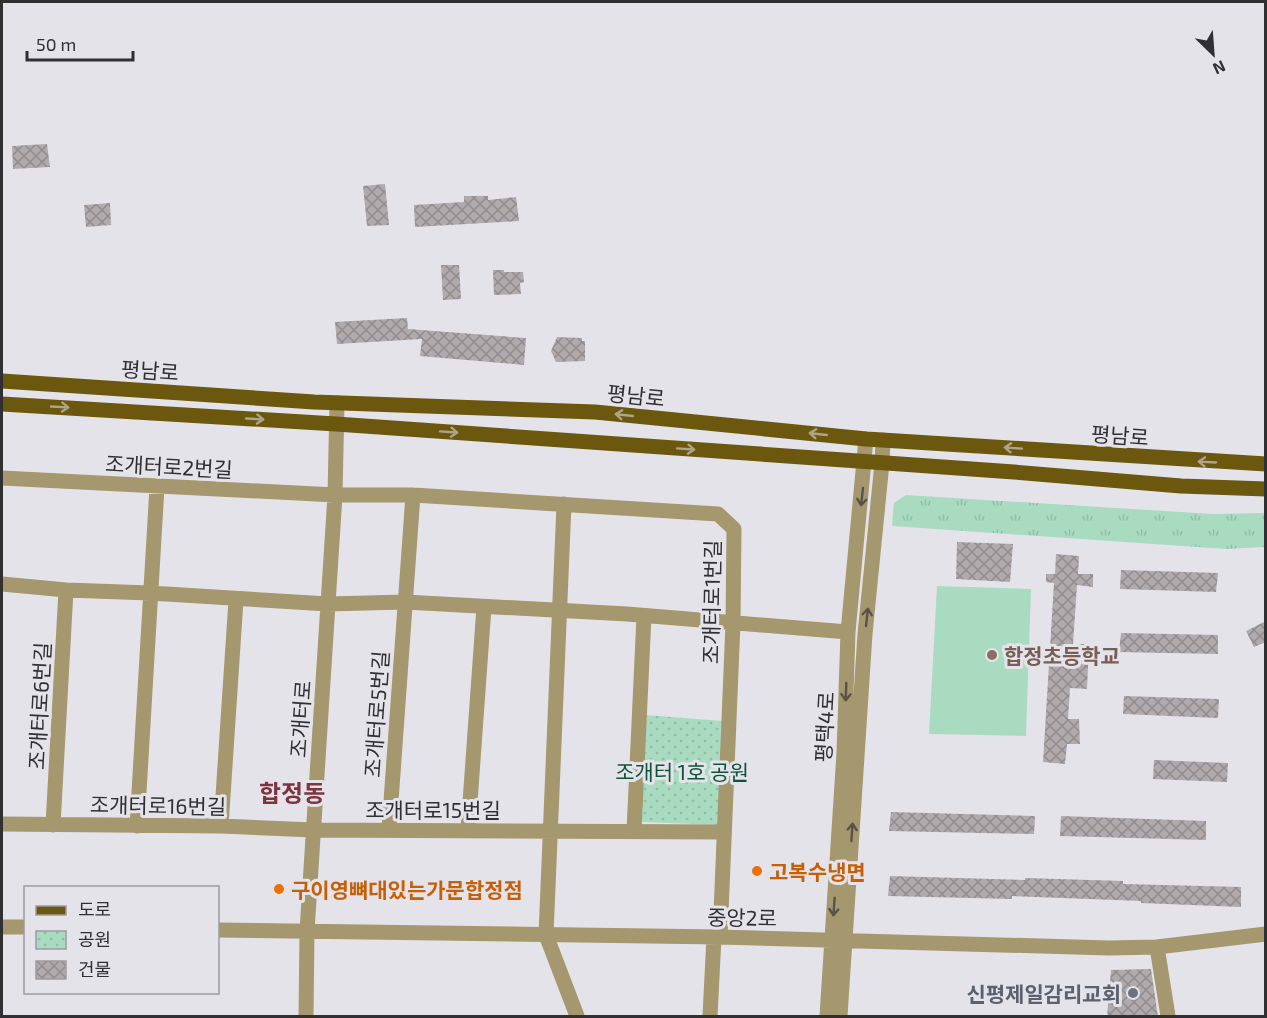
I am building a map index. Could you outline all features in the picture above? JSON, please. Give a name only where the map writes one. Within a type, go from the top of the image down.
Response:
[{"type":"main road","name":"평남로","points":[[2,381],[337,403],[595,412],[867,439],[1266,464]]},
{"type":"main road","name":"평남로","points":[[2,404],[336,424],[866,461],[1181,486],[1266,489]]},
{"type":"street","name":"조개터로","points":[[306,1017],[307,931],[335,495],[337,403]]},
{"type":"street","name":"평택4로","points":[[840,1017],[838,940],[848,632],[867,439]]},
{"type":"street","name":"평택4로","points":[[827,1017],[838,940],[883,440]]},
{"type":"street","name":"조개터로2번길","points":[[2,478],[335,495]]},
{"type":"street","points":[[137,826],[157,487]]},
{"type":"street","name":"조개터로1번길","points":[[335,495],[413,495],[718,514],[734,530],[733,623],[723,832],[710,1017]]},
{"type":"street","name":"조개터로5번길","points":[[389,829],[413,495]]},
{"type":"street","points":[[564,504],[546,934],[577,1017]]},
{"type":"street","points":[[2,584],[236,600],[328,604],[405,602],[644,616],[848,632]]},
{"type":"street","name":"조개터로6번길","points":[[53,825],[66,590]]},
{"type":"street","points":[[221,826],[236,600]]},
{"type":"street","points":[[468,830],[484,607]]},
{"type":"street","points":[[634,831],[644,616]]},
{"type":"street","name":"조개터로16번길","points":[[2,824],[221,826],[313,830]]},
{"type":"street","name":"조개터로15번길","points":[[313,830],[723,832]]},
{"type":"street","points":[[2,927],[24,927]]},
{"type":"street","name":"중앙2로","points":[[219,930],[717,937],[1109,948],[1156,947],[1266,934]]},
{"type":"street","points":[[1156,947],[1168,1017]]},
{"type":"green space","points":[[906,495],[1213,514],[1265,513],[1265,547],[1226,549],[892,526],[894,503]]},
{"type":"green space","points":[[937,586],[1031,589],[1026,736],[929,734]]},
{"type":"green space","name":"조개터 1호 공원","points":[[646,715],[722,721],[719,825],[641,822]]},
{"type":"building","points":[[47,144],[50,167],[13,169],[12,146]]},
{"type":"building","points":[[385,184],[389,225],[367,226],[363,186]]},
{"type":"building","points":[[464,196],[488,196],[488,200],[516,197],[519,221],[415,227],[414,205],[464,202]]},
{"type":"building","points":[[110,203],[111,225],[86,227],[84,205]]},
{"type":"building","points":[[441,265],[459,265],[461,299],[443,300]]},
{"type":"building","points":[[493,270],[523,272],[524,282],[520,283],[521,294],[494,295]]},
{"type":"building","points":[[407,318],[408,329],[526,338],[524,365],[420,356],[422,339],[337,344],[335,322]]},
{"type":"building","points":[[557,337],[582,338],[582,341],[585,341],[585,361],[556,362],[551,351]]},
{"type":"building","points":[[957,542],[1013,544],[1010,582],[956,579]]},
{"type":"building","points":[[1056,554],[1079,556],[1078,574],[1093,574],[1093,587],[1077,585],[1073,644],[1089,644],[1087,689],[1070,688],[1068,719],[1079,719],[1080,744],[1067,744],[1065,764],[1043,762],[1054,583],[1046,582],[1046,574],[1055,574]]},
{"type":"building","points":[[1121,570],[1218,573],[1216,592],[1120,589]]},
{"type":"building","points":[[1266,621],[1266,642],[1254,647],[1246,631]]},
{"type":"building","points":[[1121,633],[1218,635],[1218,654],[1119,652]]},
{"type":"building","points":[[1124,696],[1219,699],[1218,718],[1123,714]]},
{"type":"building","points":[[1154,760],[1228,763],[1227,782],[1153,779]]},
{"type":"building","points":[[891,812],[1035,816],[1034,834],[889,831]]},
{"type":"building","points":[[1061,816],[1206,821],[1206,840],[1060,836]]},
{"type":"building","points":[[890,876],[1123,881],[1123,884],[1241,887],[1241,907],[1012,896],[1012,899],[888,896]]},
{"type":"building","name":"신평제일감리교회","points":[[1151,969],[1158,1017],[1107,1017],[1111,970]]},
{"type":"place","name":"합정초등학교","points":[[992,655]]},
{"type":"place","name":"고복수냉면","points":[[757,871]]},
{"type":"place","name":"구이영뼈대있는가문합정점","points":[[279,889]]},
{"type":"place","name":"신평제일감리교회","points":[[1133,993]]},
{"type":"district","name":"합정동","points":[[292,792]]}]
